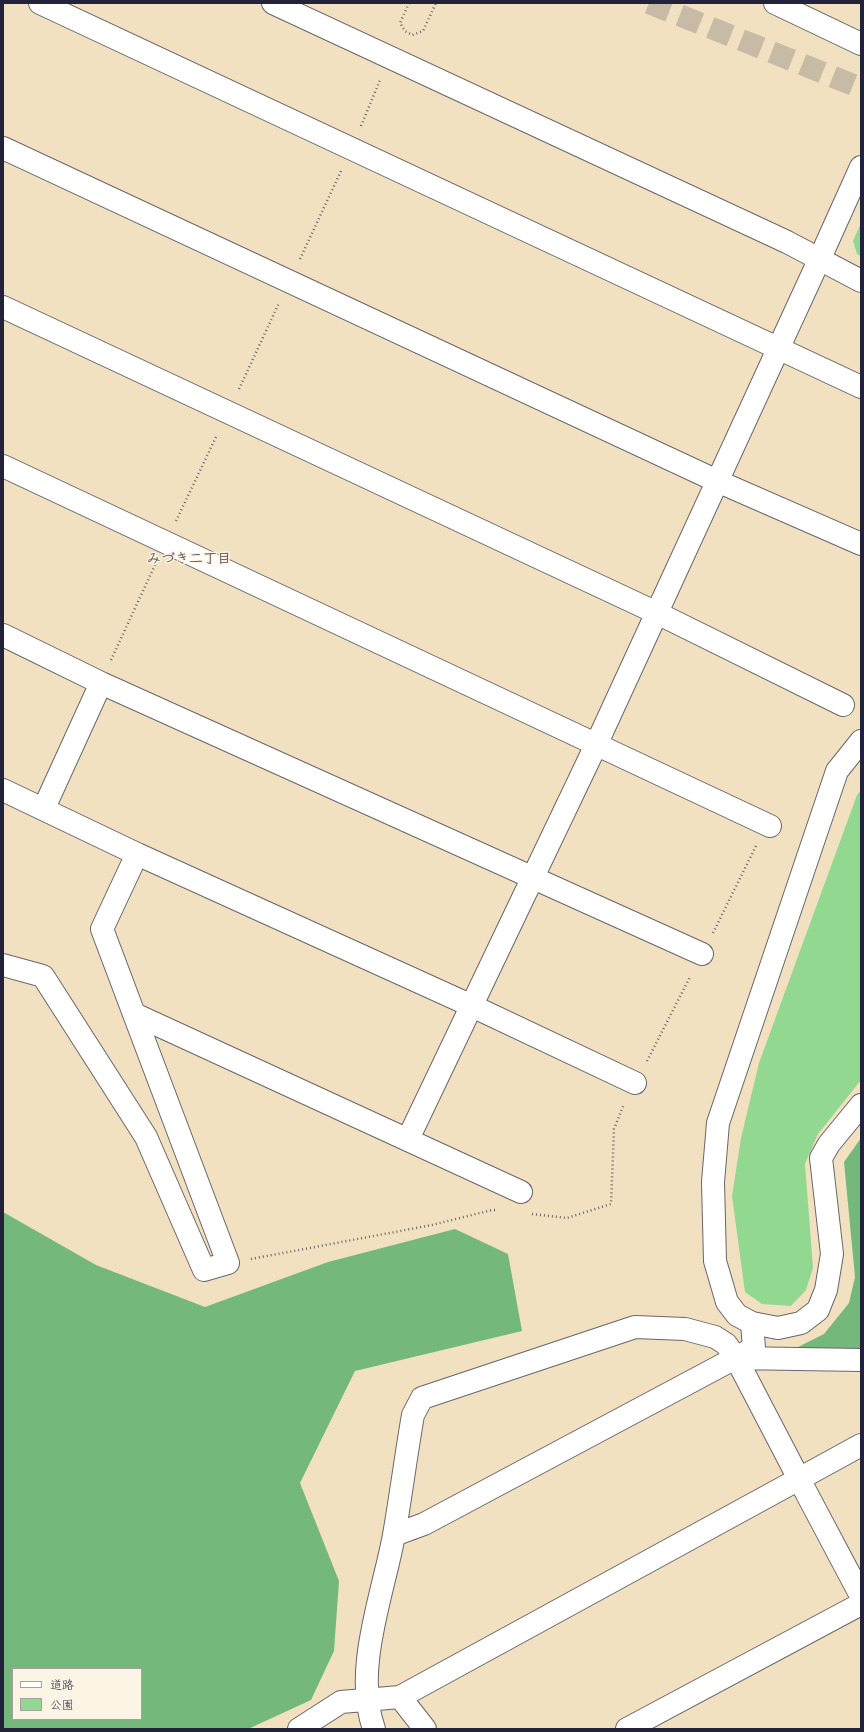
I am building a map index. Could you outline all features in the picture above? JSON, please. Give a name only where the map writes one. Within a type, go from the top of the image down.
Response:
[{"type":"street","points":[[40,3],[861,387]]},
{"type":"street","points":[[273,3],[820,258],[861,281]]},
{"type":"street","points":[[776,3],[861,44]]},
{"type":"street","points":[[3,148],[717,481],[861,544]]},
{"type":"street","points":[[408,1139],[596,745],[861,167]]},
{"type":"street","points":[[3,307],[657,613],[843,705]]},
{"type":"street","points":[[3,466],[770,826]]},
{"type":"street","points":[[3,636],[104,675],[533,877],[702,954]]},
{"type":"street","points":[[44,808],[104,675]]},
{"type":"street","points":[[861,741],[837,771],[718,1123],[713,1182],[715,1261],[727,1302],[737,1316],[752,1323],[778,1328],[801,1323],[818,1310],[826,1290],[832,1254],[821,1158],[829,1144],[861,1105]]},
{"type":"street","points":[[3,790],[44,808],[137,854],[472,1006],[635,1083]]},
{"type":"street","points":[[3,965],[43,976],[146,1137],[204,1270],[228,1263],[102,929],[137,854]]},
{"type":"street","points":[[134,1014],[521,1192]]},
{"type":"street","points":[[394,1535],[424,1524],[754,1348],[752,1323]]},
{"type":"street","points":[[374,1729],[369,1700],[367,1658],[394,1535],[413,1415],[422,1398],[635,1328],[685,1329],[715,1337],[726,1344],[736,1358],[861,1596]]},
{"type":"street","points":[[736,1358],[861,1360]]},
{"type":"street","points":[[299,1729],[341,1702],[400,1697],[861,1445]]},
{"type":"street","points":[[627,1729],[861,1604]]},
{"type":"street","points":[[400,1697],[425,1729]]},
{"type":"path","points":[[409,3],[400,23],[405,31],[412,34],[423,31],[436,3]]},
{"type":"path","points":[[104,675],[352,149],[380,80]]},
{"type":"path","points":[[529,1214],[567,1218],[611,1204],[614,1129],[635,1083],[759,842],[770,826]]},
{"type":"path","points":[[228,1263],[432,1225],[492,1210],[499,1211]]},
{"type":"green space","points":[[861,223],[861,256],[857,254],[853,241]]},
{"type":"green space","points":[[861,790],[861,1080],[818,1134],[805,1164],[813,1268],[806,1290],[791,1306],[762,1304],[745,1292],[732,1196],[741,1138],[759,1063],[857,795]]},
{"type":"green space","points":[[861,1138],[861,1349],[792,1350],[824,1334],[849,1303],[855,1277],[844,1162]]},
{"type":"green space","points":[[3,1212],[96,1265],[205,1307],[328,1262],[455,1229],[508,1254],[522,1331],[355,1371],[300,1483],[339,1581],[334,1651],[311,1700],[248,1729],[3,1729]]},
{"type":"tunnel","points":[[649,3],[861,88]]},
{"type":"district","name":"みづき二丁目","points":[[189,559]]}]
